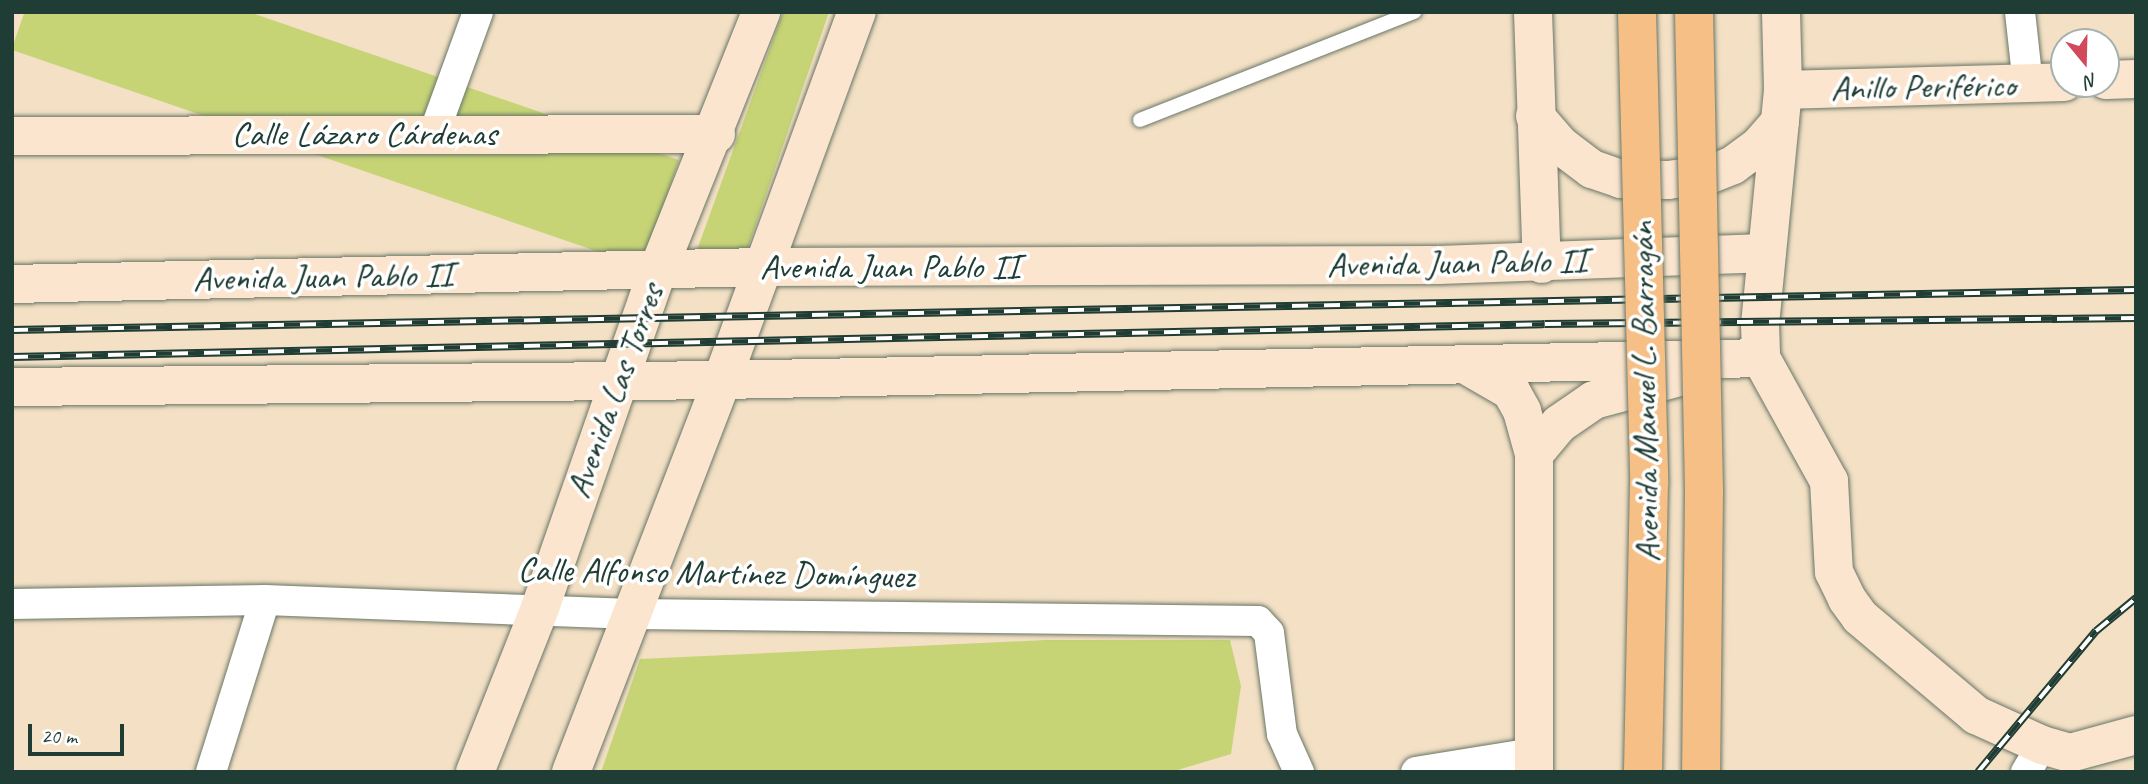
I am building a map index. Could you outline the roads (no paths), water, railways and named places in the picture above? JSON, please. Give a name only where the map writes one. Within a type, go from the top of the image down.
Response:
[{"type":"highway","name":"Avenida Manuel L. Barragán","points":[[1637,12],[1649,484],[1643,772]]},
{"type":"highway","name":"Avenida Manuel L. Barragán","points":[[1694,12],[1704,493],[1702,772]]},
{"type":"street","points":[[434,133],[478,12]]},
{"type":"street","name":"Avenida Las Torres","points":[[475,772],[540,608],[617,380],[658,270],[716,134],[761,12]]},
{"type":"street","points":[[571,772],[722,380],[761,267],[857,12]]},
{"type":"street","points":[[1533,12],[1542,264]]},
{"type":"street","points":[[1781,12],[1781,106],[1760,324],[1761,358],[1829,481],[1834,572],[1860,617],[1976,715],[2052,760],[2136,735]]},
{"type":"street","points":[[2020,12],[2046,83]]},
{"type":"street","name":"Anillo Periférico","points":[[1781,106],[2046,83]]},
{"type":"street","points":[[1535,116],[1560,145],[1592,169],[1621,178],[1668,180],[1711,174],[1733,165],[1781,106]]},
{"type":"street","name":"Calle Lázaro Cárdenas","points":[[12,136],[716,134]]},
{"type":"street","name":"Avenida Juan Pablo II","points":[[12,284],[761,267],[1542,264],[1767,253]]},
{"type":"street","points":[[12,387],[722,380],[1761,358]]},
{"type":"street","points":[[1416,772],[1534,762],[1534,454],[1511,391],[1468,366]]},
{"type":"street","points":[[1534,454],[1559,424],[1594,400],[1653,382],[1731,372],[1757,377],[1779,392]]},
{"type":"street","points":[[211,772],[265,600]]},
{"type":"street","name":"Calle Alfonso Martínez Domínguez","points":[[12,604],[265,600],[540,608],[632,614],[1258,621],[1269,633],[1282,734],[1299,772]]},
{"type":"lane","points":[[1140,120],[1414,12]]},
{"type":"railway","points":[[12,330],[2136,290]]},
{"type":"railway","points":[[12,357],[1545,324],[2136,318]]},
{"type":"railway","points":[[1978,772],[2096,631],[2136,598]]}]
